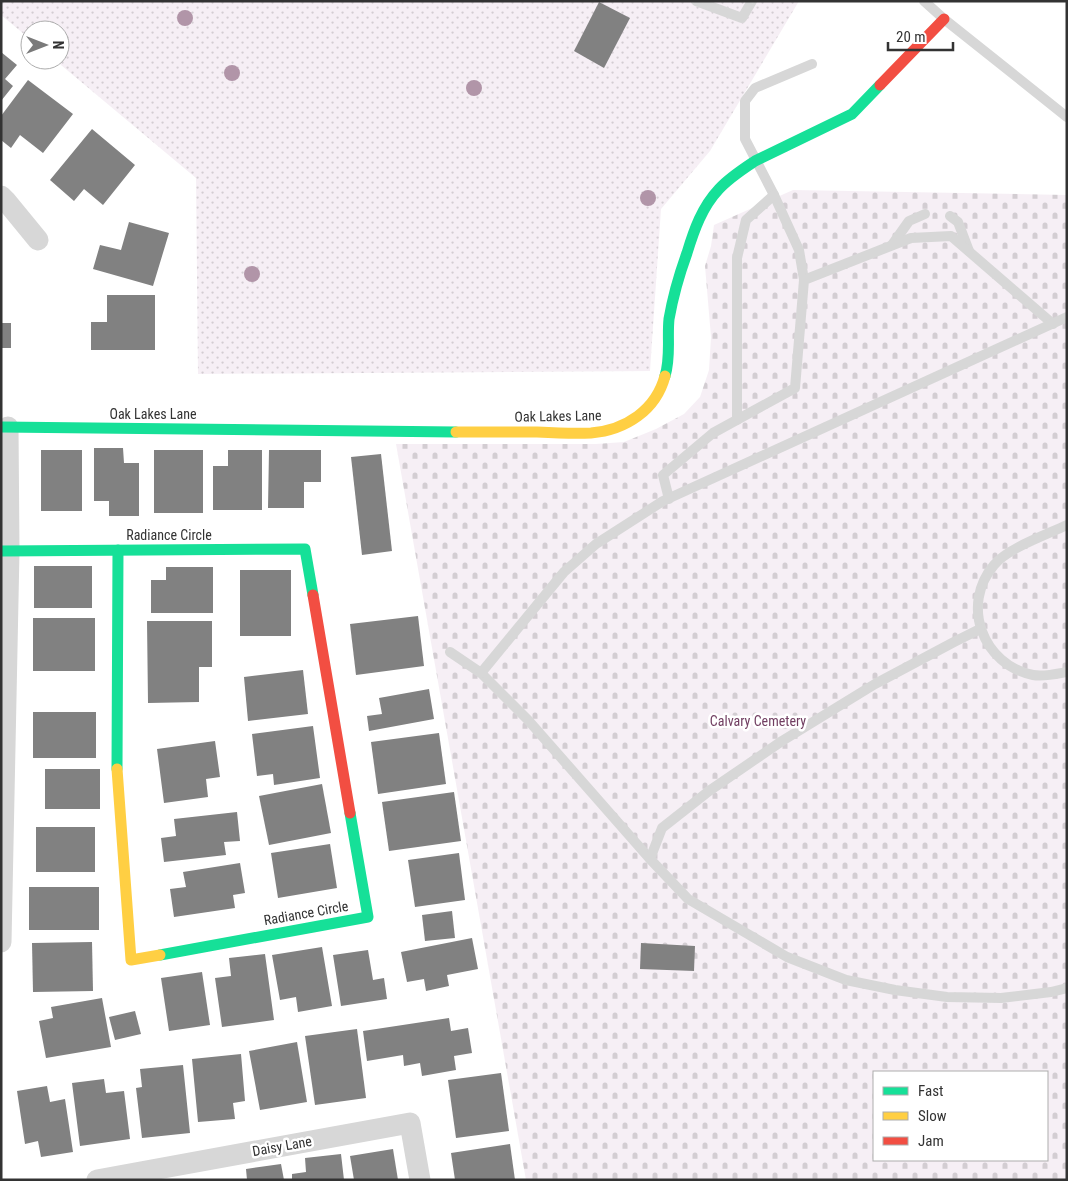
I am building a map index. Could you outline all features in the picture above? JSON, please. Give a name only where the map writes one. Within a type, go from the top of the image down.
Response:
[{"type":"street","name":"Oak Lakes Lane","points":[[5,427],[591,432],[619,427],[638,416],[652,403],[662,387],[668,366],[669,321],[676,284],[704,208],[719,188],[755,161],[852,114],[944,20]]},
{"type":"street","points":[[1,196],[38,240]]},
{"type":"street","points":[[1,942],[5,427]]},
{"type":"street","name":"Radiance Circle","points":[[5,551],[118,550],[304,549],[368,916],[131,960],[117,770],[118,550]]},
{"type":"street","name":"Daisy Lane","points":[[97,1180],[410,1123],[420,1180]]},
{"type":"lane","points":[[696,1],[742,18],[752,1]]},
{"type":"lane","points":[[924,1],[944,20],[1067,117]]},
{"type":"lane","points":[[668,499],[663,475],[713,433],[795,388],[804,280],[799,250],[774,195],[745,139],[745,101],[755,88],[812,64]]},
{"type":"lane","points":[[737,420],[737,258],[746,220],[774,195]]},
{"type":"lane","points":[[892,246],[910,221],[925,214]]},
{"type":"lane","points":[[950,216],[958,222],[969,252]]},
{"type":"lane","points":[[804,280],[911,238],[951,236],[1053,324]]},
{"type":"lane","points":[[481,673],[564,572],[596,544],[668,499],[1067,318]]},
{"type":"lane","points":[[1067,526],[1008,552],[995,564],[986,576],[979,594],[977,614],[980,629],[988,645],[1000,659],[1016,670],[1034,675],[1053,675],[1067,672]]},
{"type":"lane","points":[[650,859],[662,828],[709,791],[782,741],[875,684],[980,629]]},
{"type":"lane","points":[[450,652],[481,673],[528,720],[650,859],[688,899],[787,957],[846,980],[895,990],[947,996],[1002,998],[1051,992],[1067,988]]},
{"type":"green space","points":[[1,1],[799,1],[710,151],[661,209],[650,371],[198,374],[196,178],[67,70],[70,70],[70,20],[20,20],[20,31],[1,15]]},
{"type":"green space","name":"Calvary Cemetery","points":[[793,190],[1067,195],[1067,1180],[526,1180],[396,444],[596,444],[624,442],[656,429],[684,414],[700,397],[709,370],[711,337],[705,266],[711,246],[714,225]]},
{"type":"building","points":[[599,2],[630,18],[604,68],[574,51]]},
{"type":"building","points":[[1,52],[17,65],[5,79],[13,86],[1,101]]},
{"type":"building","points":[[28,80],[73,114],[43,153],[20,135],[11,148],[1,140],[1,116]]},
{"type":"building","points":[[92,129],[135,165],[103,205],[84,189],[74,201],[50,180]]},
{"type":"building","points":[[129,222],[169,233],[153,286],[93,269],[100,245],[121,250]]},
{"type":"building","points":[[107,295],[155,295],[155,350],[91,350],[91,322],[107,322]]},
{"type":"building","points":[[1,323],[11,323],[11,348],[1,348]]},
{"type":"building","points":[[94,448],[123,448],[124,463],[139,463],[139,516],[109,516],[109,501],[94,501]]},
{"type":"building","points":[[41,450],[82,450],[82,511],[41,511]]},
{"type":"building","points":[[154,450],[203,450],[203,513],[154,513]]},
{"type":"building","points":[[228,450],[262,450],[262,510],[213,510],[213,466],[228,466]]},
{"type":"building","points":[[269,450],[321,450],[321,482],[304,482],[304,508],[268,508]]},
{"type":"building","points":[[381,454],[392,551],[362,555],[351,457]]},
{"type":"building","points":[[34,566],[92,566],[92,608],[34,608]]},
{"type":"building","points":[[166,567],[213,567],[213,613],[151,613],[151,580],[166,580]]},
{"type":"building","points":[[240,570],[291,570],[291,636],[240,636]]},
{"type":"building","points":[[418,616],[424,666],[356,675],[350,624]]},
{"type":"building","points":[[33,618],[95,618],[95,671],[33,671]]},
{"type":"building","points":[[147,621],[212,621],[212,667],[199,667],[199,702],[148,703]]},
{"type":"building","points":[[303,670],[308,714],[248,721],[244,677]]},
{"type":"building","points":[[429,689],[434,719],[369,731],[367,716],[382,714],[379,698]]},
{"type":"building","points":[[33,712],[96,712],[96,758],[33,758]]},
{"type":"building","points":[[313,726],[320,778],[274,785],[273,774],[257,776],[252,734]]},
{"type":"building","points":[[439,733],[446,784],[378,794],[371,742]]},
{"type":"building","points":[[215,741],[220,777],[206,779],[208,797],[164,803],[157,749]]},
{"type":"building","points":[[45,769],[100,769],[100,809],[45,809]]},
{"type":"building","points":[[322,784],[331,833],[269,845],[259,796]]},
{"type":"building","points":[[454,792],[461,841],[389,851],[382,802]]},
{"type":"building","points":[[237,812],[240,841],[224,842],[226,855],[164,862],[161,838],[176,836],[174,819]]},
{"type":"building","points":[[36,827],[95,827],[95,872],[36,872]]},
{"type":"building","points":[[330,844],[337,888],[278,898],[271,853]]},
{"type":"building","points":[[459,853],[465,900],[415,907],[408,860]]},
{"type":"building","points":[[240,863],[245,893],[233,895],[235,908],[174,917],[170,889],[186,887],[183,872]]},
{"type":"building","points":[[29,887],[99,887],[99,930],[29,930]]},
{"type":"building","points":[[452,911],[455,938],[425,941],[422,915]]},
{"type":"building","points":[[472,938],[478,969],[447,975],[449,986],[426,991],[424,979],[407,982],[401,952]]},
{"type":"building","points":[[92,942],[93,991],[33,992],[32,943]]},
{"type":"building","points":[[641,943],[695,946],[694,971],[640,969]]},
{"type":"building","points":[[322,947],[332,1006],[298,1012],[296,997],[280,1000],[272,955]]},
{"type":"building","points":[[368,950],[373,980],[384,978],[387,999],[341,1006],[333,955]]},
{"type":"building","points":[[265,954],[274,1020],[222,1027],[215,978],[231,976],[229,958]]},
{"type":"building","points":[[202,972],[210,1025],[169,1031],[161,978]]},
{"type":"building","points":[[102,998],[111,1047],[46,1058],[39,1021],[53,1018],[51,1007]]},
{"type":"building","points":[[135,1011],[141,1034],[115,1040],[109,1017]]},
{"type":"building","points":[[449,1018],[451,1031],[468,1028],[472,1053],[454,1056],[456,1070],[422,1076],[420,1063],[404,1066],[403,1055],[367,1061],[363,1031]]},
{"type":"building","points":[[357,1029],[366,1098],[315,1105],[305,1036]]},
{"type":"building","points":[[297,1042],[307,1102],[260,1110],[249,1051]]},
{"type":"building","points":[[241,1054],[245,1101],[233,1103],[235,1119],[198,1122],[192,1059]]},
{"type":"building","points":[[183,1065],[190,1133],[142,1138],[136,1088],[142,1087],[140,1069]]},
{"type":"building","points":[[501,1073],[509,1131],[456,1138],[448,1080]]},
{"type":"building","points":[[104,1079],[106,1093],[124,1091],[130,1139],[80,1146],[72,1083]]},
{"type":"building","points":[[47,1086],[50,1102],[65,1099],[73,1152],[41,1157],[38,1141],[25,1144],[17,1091]]},
{"type":"building","points":[[510,1144],[515,1180],[455,1180],[451,1153]]},
{"type":"building","points":[[393,1149],[398,1180],[354,1180],[350,1156]]},
{"type":"building","points":[[341,1154],[344,1180],[292,1180],[292,1174],[306,1172],[305,1158]]},
{"type":"building","points":[[281,1164],[284,1180],[247,1180],[246,1169]]},
{"type":"traffic: fast","points":[[665,376],[668,355],[669,319],[676,286],[696,227],[703,211],[713,196],[727,181],[755,161],[852,114],[880,85]]},
{"type":"traffic: fast","points":[[1,427],[456,432]]},
{"type":"traffic: fast","points":[[1,551],[305,549],[313,595]]},
{"type":"traffic: fast","points":[[117,769],[118,550]]},
{"type":"traffic: fast","points":[[160,955],[368,917],[350,813]]},
{"type":"traffic: slow","points":[[456,432],[591,433],[616,428],[638,416],[647,408],[655,399],[665,376]]},
{"type":"traffic: slow","points":[[117,769],[131,960],[160,955]]},
{"type":"traffic: jam","points":[[880,85],[944,19]]},
{"type":"traffic: jam","points":[[313,595],[350,813]]}]
